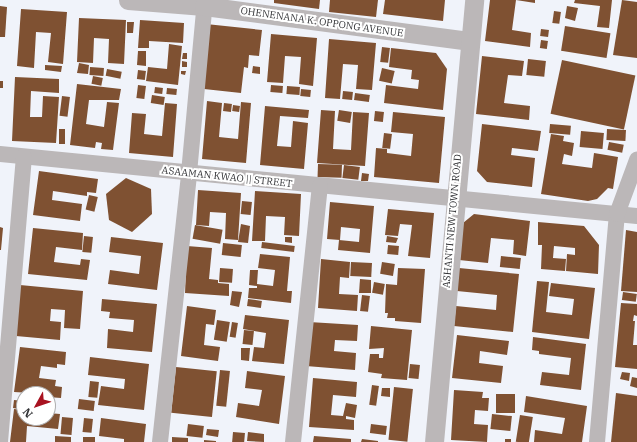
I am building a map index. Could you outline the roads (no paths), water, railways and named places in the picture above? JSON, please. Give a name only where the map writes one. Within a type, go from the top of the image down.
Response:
[{"type":"street","name":"OHENENANA K. OPPONG AVENUE","points":[[128,0],[204,3],[469,41]]},
{"type":"street","name":"ASHANTI NEW TOWN ROAD","points":[[434,442],[454,199],[474,0]]},
{"type":"street","points":[[160,442],[190,173],[204,3]]},
{"type":"street","name":"ASAAMAN KWAO || STREET","points":[[0,154],[637,216]]},
{"type":"street","points":[[0,442],[24,157]]},
{"type":"street","points":[[597,442],[618,214],[637,160]]},
{"type":"street","points":[[293,442],[320,186]]}]
